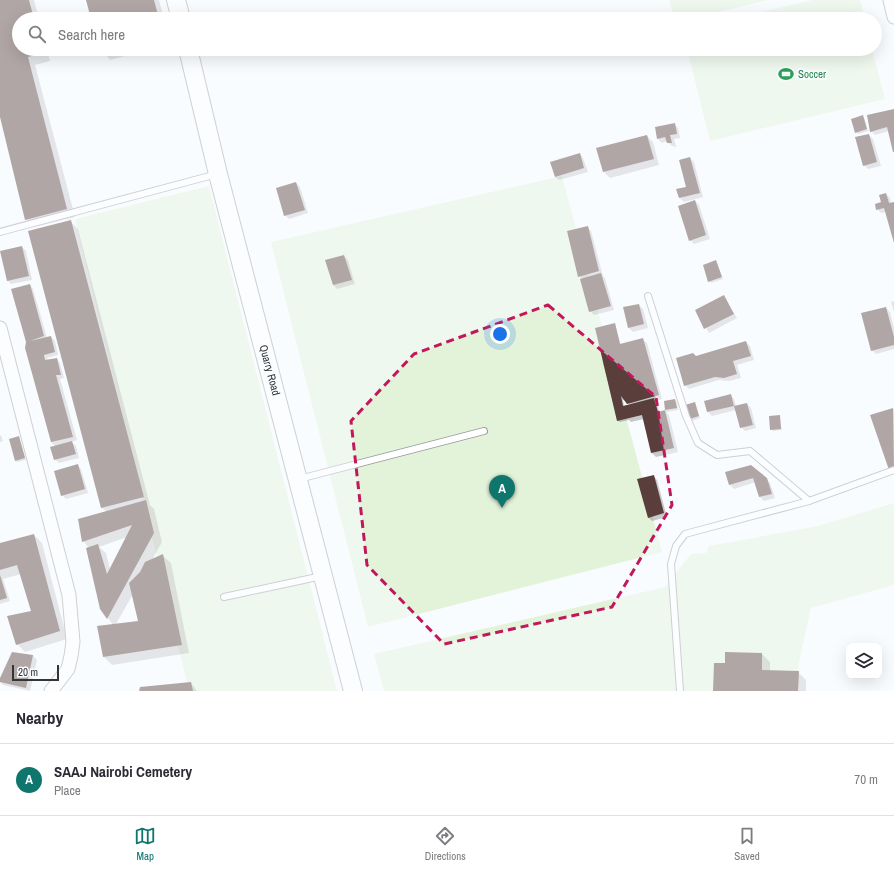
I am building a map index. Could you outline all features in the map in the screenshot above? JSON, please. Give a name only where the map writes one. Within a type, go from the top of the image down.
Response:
[{"type":"main road","points":[[176,0],[179,12]]},
{"type":"main road","name":"Quarry Road","points":[[190,56],[218,174],[299,479],[353,691]]},
{"type":"street","points":[[890,0],[894,17]]},
{"type":"street","points":[[0,328],[70,595],[73,642],[71,656],[68,669],[51,691]]},
{"type":"lane","points":[[0,232],[218,174]]},
{"type":"lane","points":[[648,296],[686,416],[698,443],[717,456],[750,451],[809,501]]},
{"type":"lane","points":[[299,479],[484,432]]},
{"type":"lane","points":[[680,691],[671,564],[676,546],[685,534],[809,501],[894,470]]},
{"type":"lane","points":[[224,597],[323,576]]},
{"type":"highlighted area","points":[[548,305],[656,397],[672,505],[612,607],[444,644],[367,565],[351,421],[414,354]]},
{"type":"green space","points":[[669,0],[768,0],[718,12],[672,12]]},
{"type":"green space","points":[[812,0],[860,0],[863,12],[762,12]]},
{"type":"green space","name":"Soccer","points":[[689,56],[874,56],[885,99],[710,141]]},
{"type":"green space","points":[[562,176],[662,552],[368,627],[271,242]]},
{"type":"green space","points":[[209,186],[337,691],[189,691],[75,219]]},
{"type":"green space","points":[[894,503],[894,585],[811,608],[799,662],[796,691],[384,691],[374,654],[665,587],[691,554],[706,553],[709,546],[818,526]]},
{"type":"building","points":[[0,0],[29,0],[32,12],[12,12],[12,56],[32,56],[28,57],[67,209],[25,220],[0,117]]},
{"type":"building","points":[[86,0],[154,0],[157,12],[89,12]]},
{"type":"building","points":[[894,109],[893,152],[887,127],[870,132],[867,115]]},
{"type":"building","points":[[863,115],[867,129],[855,133],[851,119]]},
{"type":"building","points":[[675,123],[677,134],[670,135],[672,143],[667,143],[665,137],[657,139],[655,127]]},
{"type":"building","points":[[869,134],[877,162],[863,166],[855,137]]},
{"type":"building","points":[[647,135],[654,159],[603,172],[596,148]]},
{"type":"building","points":[[580,153],[584,168],[555,177],[550,162]]},
{"type":"building","points":[[690,157],[700,193],[679,198],[676,189],[686,187],[679,160]]},
{"type":"building","points":[[296,182],[305,210],[284,216],[276,188]]},
{"type":"building","points":[[886,193],[889,203],[894,202],[894,243],[884,208],[876,210],[875,204],[881,202],[879,195]]},
{"type":"building","points":[[695,200],[706,235],[689,241],[678,206]]},
{"type":"building","points":[[71,220],[144,497],[101,508],[28,231]]},
{"type":"building","points":[[588,226],[599,271],[578,277],[567,231]]},
{"type":"building","points":[[22,246],[29,276],[7,281],[0,251]]},
{"type":"building","points":[[344,255],[352,280],[333,285],[325,260]]},
{"type":"building","points":[[716,260],[722,277],[708,282],[703,265]]},
{"type":"building","points":[[601,273],[611,306],[589,312],[580,279]]},
{"type":"building","points":[[30,284],[44,336],[30,341],[51,336],[55,352],[44,355],[45,360],[57,358],[61,375],[56,375],[73,437],[51,442],[25,348],[26,342],[11,289]]},
{"type":"building","points":[[724,295],[734,314],[704,329],[695,310]]},
{"type":"building","points":[[639,304],[644,324],[628,328],[623,307]]},
{"type":"building","points":[[886,307],[894,337],[894,345],[871,351],[861,313]]},
{"type":"building","points":[[615,323],[620,344],[643,338],[659,395],[627,404],[621,396],[623,406],[654,398],[658,412],[665,410],[674,448],[651,453],[642,415],[617,421],[595,328]]},
{"type":"building","points":[[746,341],[751,356],[733,361],[737,374],[724,378],[715,377],[684,386],[676,358],[693,353],[696,356]]},
{"type":"building","points":[[731,394],[734,406],[707,412],[704,401]]},
{"type":"building","points":[[675,399],[677,408],[665,410],[664,401]]},
{"type":"building","points":[[695,402],[699,416],[690,419],[685,405]]},
{"type":"building","points":[[747,403],[753,425],[740,428],[734,406]]},
{"type":"building","points":[[893,408],[894,468],[889,470],[870,415]]},
{"type":"building","points":[[780,415],[781,429],[770,430],[769,416]]},
{"type":"building","points":[[19,436],[25,458],[15,461],[9,439]]},
{"type":"building","points":[[72,441],[76,454],[54,460],[50,447]]},
{"type":"building","points":[[78,464],[85,489],[61,496],[54,471]]},
{"type":"building","points":[[751,465],[767,478],[772,494],[759,497],[753,478],[729,485],[725,472]]},
{"type":"building","points":[[654,475],[664,513],[648,518],[637,479]]},
{"type":"building","points":[[146,500],[154,533],[107,619],[100,609],[86,548],[98,544],[107,574],[132,525],[82,542],[78,519]]},
{"type":"building","points":[[34,534],[60,631],[16,645],[7,616],[31,611],[17,565],[0,570],[0,543]]},
{"type":"building","points":[[163,554],[182,645],[103,657],[97,626],[138,621],[129,583],[140,572],[145,562]]},
{"type":"building","points":[[0,575],[7,598],[0,600]]},
{"type":"building","points":[[12,652],[33,655],[26,688],[0,682],[0,678]]},
{"type":"building","points":[[725,652],[762,653],[762,670],[799,671],[798,691],[713,691],[714,663],[725,663]]},
{"type":"building","points":[[191,682],[193,691],[139,691],[140,687]]},
{"type":"place","name":"Soccer","points":[[786,74]]},
{"type":"place","name":"SAAJ Nairobi Cemetery","points":[[502,508]]}]
